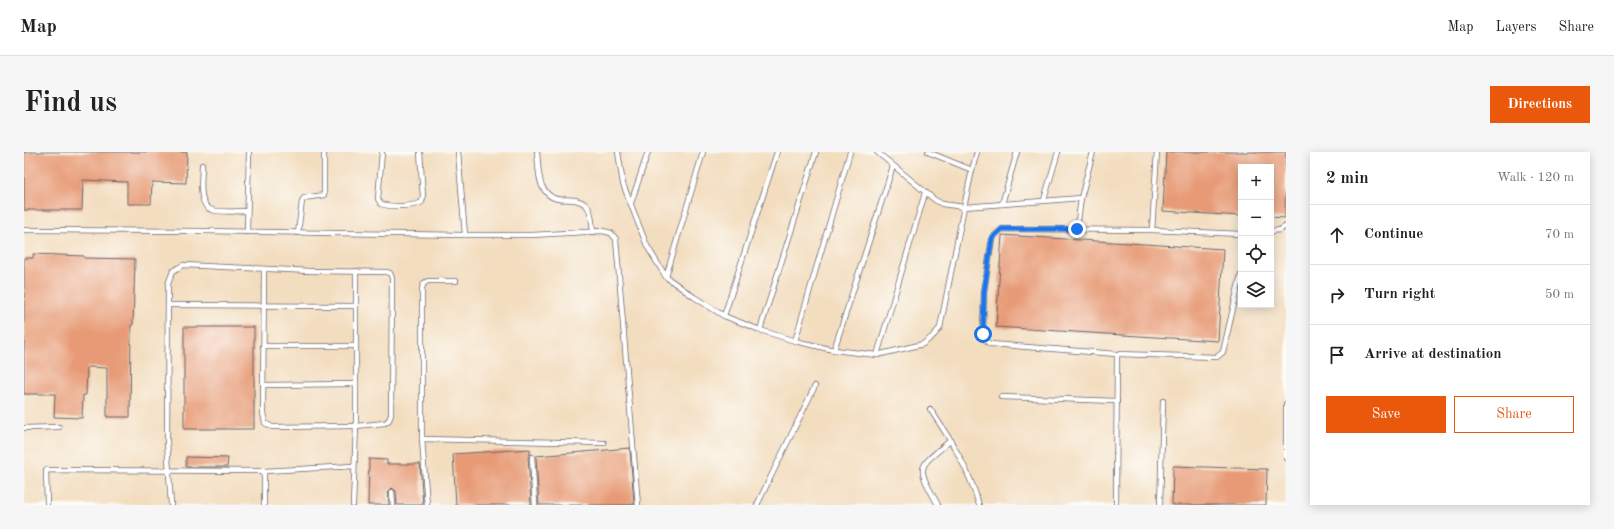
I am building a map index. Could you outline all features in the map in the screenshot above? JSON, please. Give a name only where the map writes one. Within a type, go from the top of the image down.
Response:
[{"type":"lane","points":[[247,232],[249,152]]},
{"type":"lane","points":[[298,233],[302,201],[304,198],[324,195],[324,152]]},
{"type":"lane","points":[[382,152],[378,199],[381,204],[387,206],[417,205],[422,202],[420,152]]},
{"type":"lane","points":[[458,152],[465,236]]},
{"type":"lane","points":[[537,152],[541,184],[546,192],[556,200],[575,200],[586,205],[590,212],[593,232]]},
{"type":"lane","points":[[618,152],[623,184],[630,203],[647,246],[666,277],[694,298],[724,316],[760,330],[795,341],[834,350],[877,355],[923,344],[934,336],[940,328],[964,207],[977,152]]},
{"type":"lane","points":[[630,203],[648,152]]},
{"type":"lane","points":[[666,277],[703,152]]},
{"type":"lane","points":[[724,316],[777,152]]},
{"type":"lane","points":[[760,330],[816,152]]},
{"type":"lane","points":[[795,341],[850,152]]},
{"type":"lane","points":[[877,152],[925,193],[942,204],[964,207],[1081,198]]},
{"type":"lane","points":[[928,152],[972,170]]},
{"type":"lane","points":[[1002,204],[1017,152]]},
{"type":"lane","points":[[1044,200],[1058,152]]},
{"type":"lane","points":[[1077,229],[1081,198],[1093,152]]},
{"type":"lane","points":[[1152,230],[1157,152]]},
{"type":"lane","points":[[202,164],[202,200],[205,206],[211,210],[247,211]]},
{"type":"lane","points":[[834,350],[893,166]]},
{"type":"lane","points":[[877,355],[925,193]]},
{"type":"lane","points":[[1274,231],[1280,230],[1286,226]]},
{"type":"lane","points":[[1238,234],[1152,230],[1002,229],[992,238],[984,292],[983,334],[985,340],[990,344],[1117,354],[1217,357],[1223,352],[1238,287]]},
{"type":"lane","points":[[24,230],[465,236],[532,236],[603,231],[611,233],[616,239],[638,505]]},
{"type":"lane","points":[[170,505],[167,442],[168,284],[173,271],[184,265],[264,270],[390,273],[392,278],[392,416],[390,420],[385,423],[356,426],[272,427],[265,423],[263,413],[264,270]]},
{"type":"lane","points":[[353,505],[356,426],[356,271]]},
{"type":"lane","points":[[427,505],[422,439],[424,283],[428,281],[456,281]]},
{"type":"lane","points":[[168,305],[356,306]]},
{"type":"lane","points":[[263,346],[356,346]]},
{"type":"lane","points":[[1116,505],[1117,354]]},
{"type":"lane","points":[[263,385],[356,384]]},
{"type":"lane","points":[[757,505],[815,386]]},
{"type":"lane","points":[[1001,397],[1117,401]]},
{"type":"lane","points":[[1160,505],[1163,401]]},
{"type":"lane","points":[[1286,404],[1286,458]]},
{"type":"lane","points":[[930,409],[951,440],[971,478],[979,505]]},
{"type":"lane","points":[[24,428],[59,427]]},
{"type":"lane","points":[[422,439],[604,442]]},
{"type":"lane","points":[[938,505],[924,478],[922,469],[925,462],[951,440]]},
{"type":"lane","points":[[532,457],[535,505]]},
{"type":"lane","points":[[47,505],[46,470],[264,471],[354,466]]},
{"type":"lane","points":[[264,471],[264,505]]},
{"type":"lane","points":[[392,492],[393,505]]},
{"type":"building","points":[[24,152],[187,152],[186,183],[152,182],[151,204],[127,204],[127,182],[83,180],[82,210],[24,210]]},
{"type":"building","points":[[1166,152],[1286,152],[1285,218],[1274,217],[1274,164],[1238,164],[1238,216],[1163,211]]},
{"type":"building","points":[[1002,235],[1223,249],[1218,341],[996,327]]},
{"type":"building","points":[[33,254],[84,256],[84,258],[135,259],[133,325],[131,325],[130,417],[107,417],[107,368],[87,367],[86,395],[83,395],[82,418],[54,417],[55,394],[24,394],[24,258],[33,258]]},
{"type":"building","points":[[184,327],[254,327],[254,429],[184,429]]},
{"type":"building","points":[[630,448],[634,505],[539,505],[536,456]]},
{"type":"building","points":[[530,449],[530,454],[528,457],[531,505],[456,505],[453,454]]},
{"type":"building","points":[[186,457],[228,458],[227,467],[186,467]]},
{"type":"building","points":[[369,459],[387,460],[387,464],[420,464],[423,505],[397,505],[396,491],[392,488],[388,492],[389,505],[368,505]]},
{"type":"building","points":[[1173,466],[1267,469],[1266,505],[1172,505]]},
{"type":"route","points":[[983,334],[984,292],[992,238],[996,233],[1002,229],[1077,229]]}]
